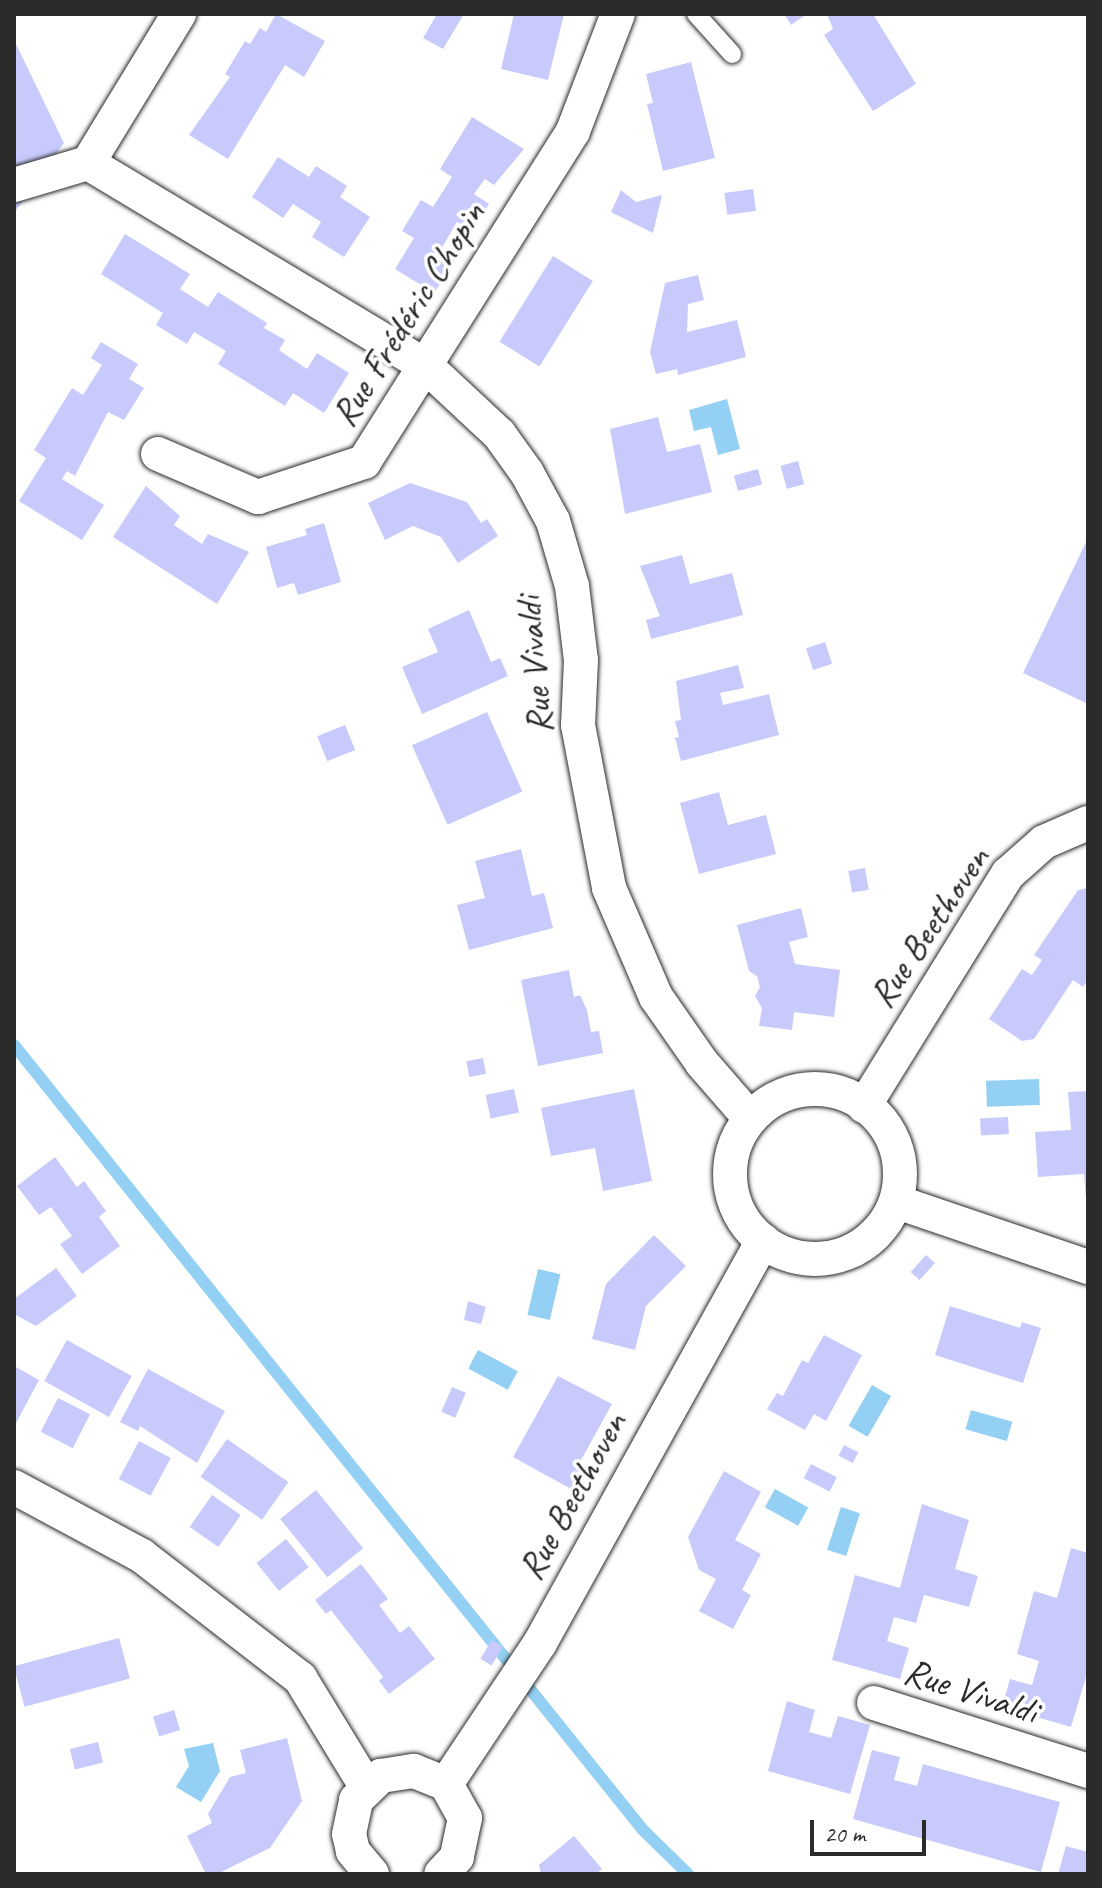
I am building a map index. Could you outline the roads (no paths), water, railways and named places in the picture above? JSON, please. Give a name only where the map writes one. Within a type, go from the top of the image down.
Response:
[{"type":"street","points":[[14,185],[88,163],[179,14]]},
{"type":"street","name":"Rue Frédéric Chopin","points":[[158,454],[258,497],[364,462],[573,131],[618,14]]},
{"type":"street","name":"Rue Vivaldi","points":[[88,163],[426,366],[499,434],[553,521],[572,586],[581,660],[578,725],[609,888],[656,997],[702,1063],[749,1117]]},
{"type":"street","name":"Rue Beethoven","points":[[864,1106],[1008,874],[1044,842],[1088,823]]},
{"type":"street","points":[[809,1089],[847,1094],[864,1106],[885,1124],[896,1145],[901,1169],[897,1202],[870,1240],[844,1254],[816,1260],[788,1255],[763,1241],[744,1221],[732,1195],[730,1167],[749,1117],[772,1100],[809,1089]]},
{"type":"street","points":[[897,1202],[1088,1267]]},
{"type":"street","name":"Rue Beethoven","points":[[446,1784],[540,1643],[763,1241]]},
{"type":"street","points":[[14,1487],[142,1556],[300,1678],[366,1786]]},
{"type":"street","name":"Rue Vivaldi","points":[[874,1703],[1088,1771]]},
{"type":"street","points":[[362,1871],[349,1834],[356,1800],[366,1786],[397,1771],[423,1773],[446,1784],[465,1818],[464,1838],[444,1873]]},
{"type":"lane","points":[[696,14],[732,54]]},
{"type":"water","points":[[727,399],[740,449],[718,455],[711,427],[694,431],[689,410]]},
{"type":"water","points":[[1039,1079],[1040,1105],[987,1107],[986,1081]]},
{"type":"water","points":[[538,1269],[560,1274],[550,1320],[527,1315]]},
{"type":"water","points":[[478,1350],[518,1371],[508,1390],[468,1369]]},
{"type":"water","points":[[872,1385],[891,1396],[868,1437],[848,1426]]},
{"type":"water","points":[[971,1410],[1012,1422],[1007,1441],[965,1429]]},
{"type":"water","points":[[775,1489],[808,1507],[798,1526],[765,1507]]},
{"type":"water","points":[[841,1507],[860,1513],[846,1556],[827,1550]]},
{"type":"water","points":[[213,1743],[220,1771],[201,1802],[176,1787],[189,1766],[184,1749]]},
{"type":"waterway","points":[[14,1045],[642,1829],[688,1874]]}]
